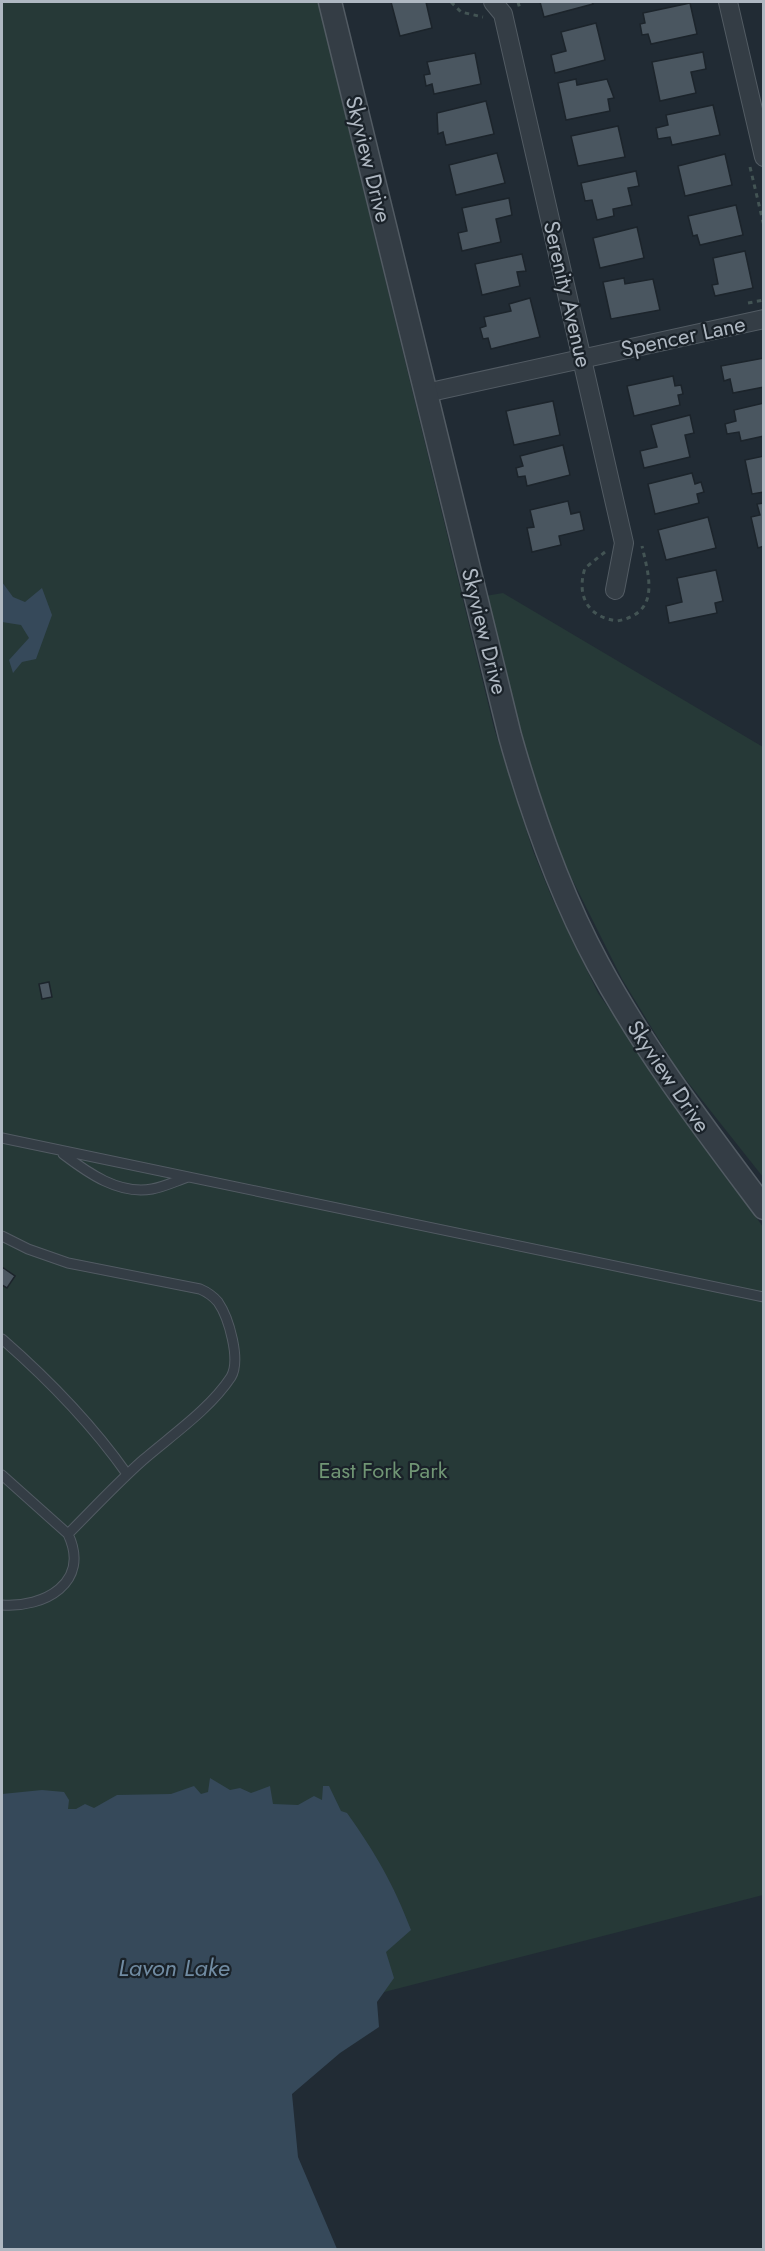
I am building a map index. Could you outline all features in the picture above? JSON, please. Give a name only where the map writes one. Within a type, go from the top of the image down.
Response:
[{"type":"street","name":"Skyview Drive","points":[[330,2],[519,768],[535,818],[565,894],[598,963],[655,1059],[764,1208]]},
{"type":"street","name":"Serenity Avenue","points":[[494,2],[503,14],[624,543],[615,590]]},
{"type":"street","points":[[728,2],[764,157]]},
{"type":"street","name":"Spencer Lane","points":[[426,393],[764,319]]},
{"type":"lane","points":[[2,1138],[764,1297]]},
{"type":"lane","points":[[59,1151],[93,1176],[125,1188],[151,1189],[189,1177]]},
{"type":"lane","points":[[2,1236],[28,1249],[68,1263],[200,1289],[218,1302],[223,1312],[234,1356],[234,1370],[230,1377],[206,1404],[128,1474],[68,1534]]},
{"type":"lane","points":[[2,1339],[69,1402],[100,1436],[128,1474]]},
{"type":"lane","points":[[2,1475],[68,1534],[75,1563],[72,1573],[60,1589],[37,1601],[2,1605]]},
{"type":"path","points":[[450,2],[461,12],[489,21]]},
{"type":"path","points":[[518,2],[522,17]]},
{"type":"path","points":[[741,305],[764,300]]},
{"type":"green space","name":"East Fork Park","points":[[2,2],[318,2],[494,728],[533,851],[552,898],[598,993],[763,1227],[763,1895],[318,2009],[2,1901]]},
{"type":"green space","points":[[503,593],[763,747],[763,1177],[675,1066],[622,979],[569,873],[535,786],[513,711],[485,596]]},
{"type":"water","points":[[2,582],[13,597],[25,602],[42,588],[52,615],[36,659],[22,662],[13,673],[9,660],[29,638],[21,625],[2,622]]},
{"type":"water","name":"Lavon Lake","points":[[210,1778],[230,1790],[240,1788],[251,1793],[270,1786],[273,1804],[298,1805],[314,1796],[322,1800],[323,1786],[329,1786],[341,1811],[347,1813],[383,1869],[411,1930],[386,1952],[394,1978],[377,2002],[379,2027],[340,2053],[292,2094],[298,2157],[337,2249],[2,2249],[2,1794],[42,1790],[64,1792],[69,1800],[68,1809],[76,1809],[85,1804],[94,1808],[117,1795],[171,1794],[194,1786],[201,1794],[208,1792]]},
{"type":"building","points":[[391,2],[426,2],[432,28],[400,36]]},
{"type":"building","points":[[540,2],[592,2],[593,4],[544,17]]},
{"type":"building","points":[[690,3],[697,34],[651,44],[648,34],[642,35],[640,24],[645,23],[643,13]]},
{"type":"building","points":[[596,23],[605,60],[555,73],[551,55],[566,51],[561,32]]},
{"type":"building","points":[[703,52],[706,69],[691,72],[696,93],[660,101],[652,62]]},
{"type":"building","points":[[475,53],[481,84],[434,94],[432,84],[426,86],[424,75],[430,74],[427,62]]},
{"type":"building","points":[[576,79],[577,85],[607,79],[614,98],[608,99],[610,111],[566,120],[558,83]]},
{"type":"building","points":[[486,101],[494,134],[446,145],[443,132],[438,134],[437,113]]},
{"type":"building","points":[[713,105],[720,135],[672,145],[670,137],[658,139],[656,128],[668,125],[666,115]]},
{"type":"building","points":[[618,126],[625,157],[578,166],[571,136]]},
{"type":"building","points":[[497,153],[505,183],[456,195],[449,165]]},
{"type":"building","points":[[725,154],[732,185],[685,196],[678,166]]},
{"type":"building","points":[[636,171],[639,186],[628,188],[632,205],[613,209],[614,216],[597,220],[592,200],[585,201],[581,183]]},
{"type":"building","points":[[509,198],[512,215],[496,219],[501,242],[462,251],[458,233],[467,231],[462,208]]},
{"type":"building","points":[[736,205],[743,235],[700,245],[697,235],[693,236],[688,216]]},
{"type":"building","points":[[637,227],[644,258],[600,268],[593,238]]},
{"type":"building","points":[[745,251],[753,288],[715,296],[712,285],[718,284],[713,258]]},
{"type":"building","points":[[522,254],[526,271],[517,272],[520,286],[482,295],[475,264]]},
{"type":"building","points":[[624,278],[625,284],[653,279],[660,310],[611,319],[603,282]]},
{"type":"building","points":[[530,298],[540,337],[491,349],[488,338],[483,339],[480,328],[486,326],[484,317],[511,311],[509,304]]},
{"type":"building","points":[[764,358],[764,387],[733,393],[730,379],[724,381],[721,366]]},
{"type":"building","points":[[673,376],[675,386],[681,385],[683,394],[678,395],[680,405],[634,416],[627,386]]},
{"type":"building","points":[[553,401],[560,435],[514,445],[506,411]]},
{"type":"building","points":[[764,403],[764,436],[741,441],[739,432],[727,434],[725,424],[736,421],[734,410]]},
{"type":"building","points":[[690,415],[694,433],[685,435],[690,457],[644,468],[640,451],[657,447],[651,425]]},
{"type":"building","points":[[563,445],[570,475],[527,486],[525,476],[518,477],[516,468],[523,466],[520,456]]},
{"type":"building","points":[[764,456],[764,492],[752,494],[745,460]]},
{"type":"building","points":[[692,473],[695,484],[701,482],[704,492],[697,494],[699,503],[655,514],[648,484]]},
{"type":"building","points":[[568,501],[571,514],[580,512],[584,530],[559,536],[561,545],[532,552],[527,528],[534,527],[530,510]]},
{"type":"building","points":[[764,503],[764,546],[758,548],[751,517],[760,515],[757,504]]},
{"type":"building","points":[[708,517],[716,548],[666,560],[658,530]]},
{"type":"building","points":[[716,570],[723,601],[715,603],[717,613],[669,623],[666,606],[682,602],[677,578]]},
{"type":"building","points":[[49,982],[52,997],[42,999],[39,984]]},
{"type":"building","points":[[2,1267],[15,1276],[7,1288],[2,1285]]}]
